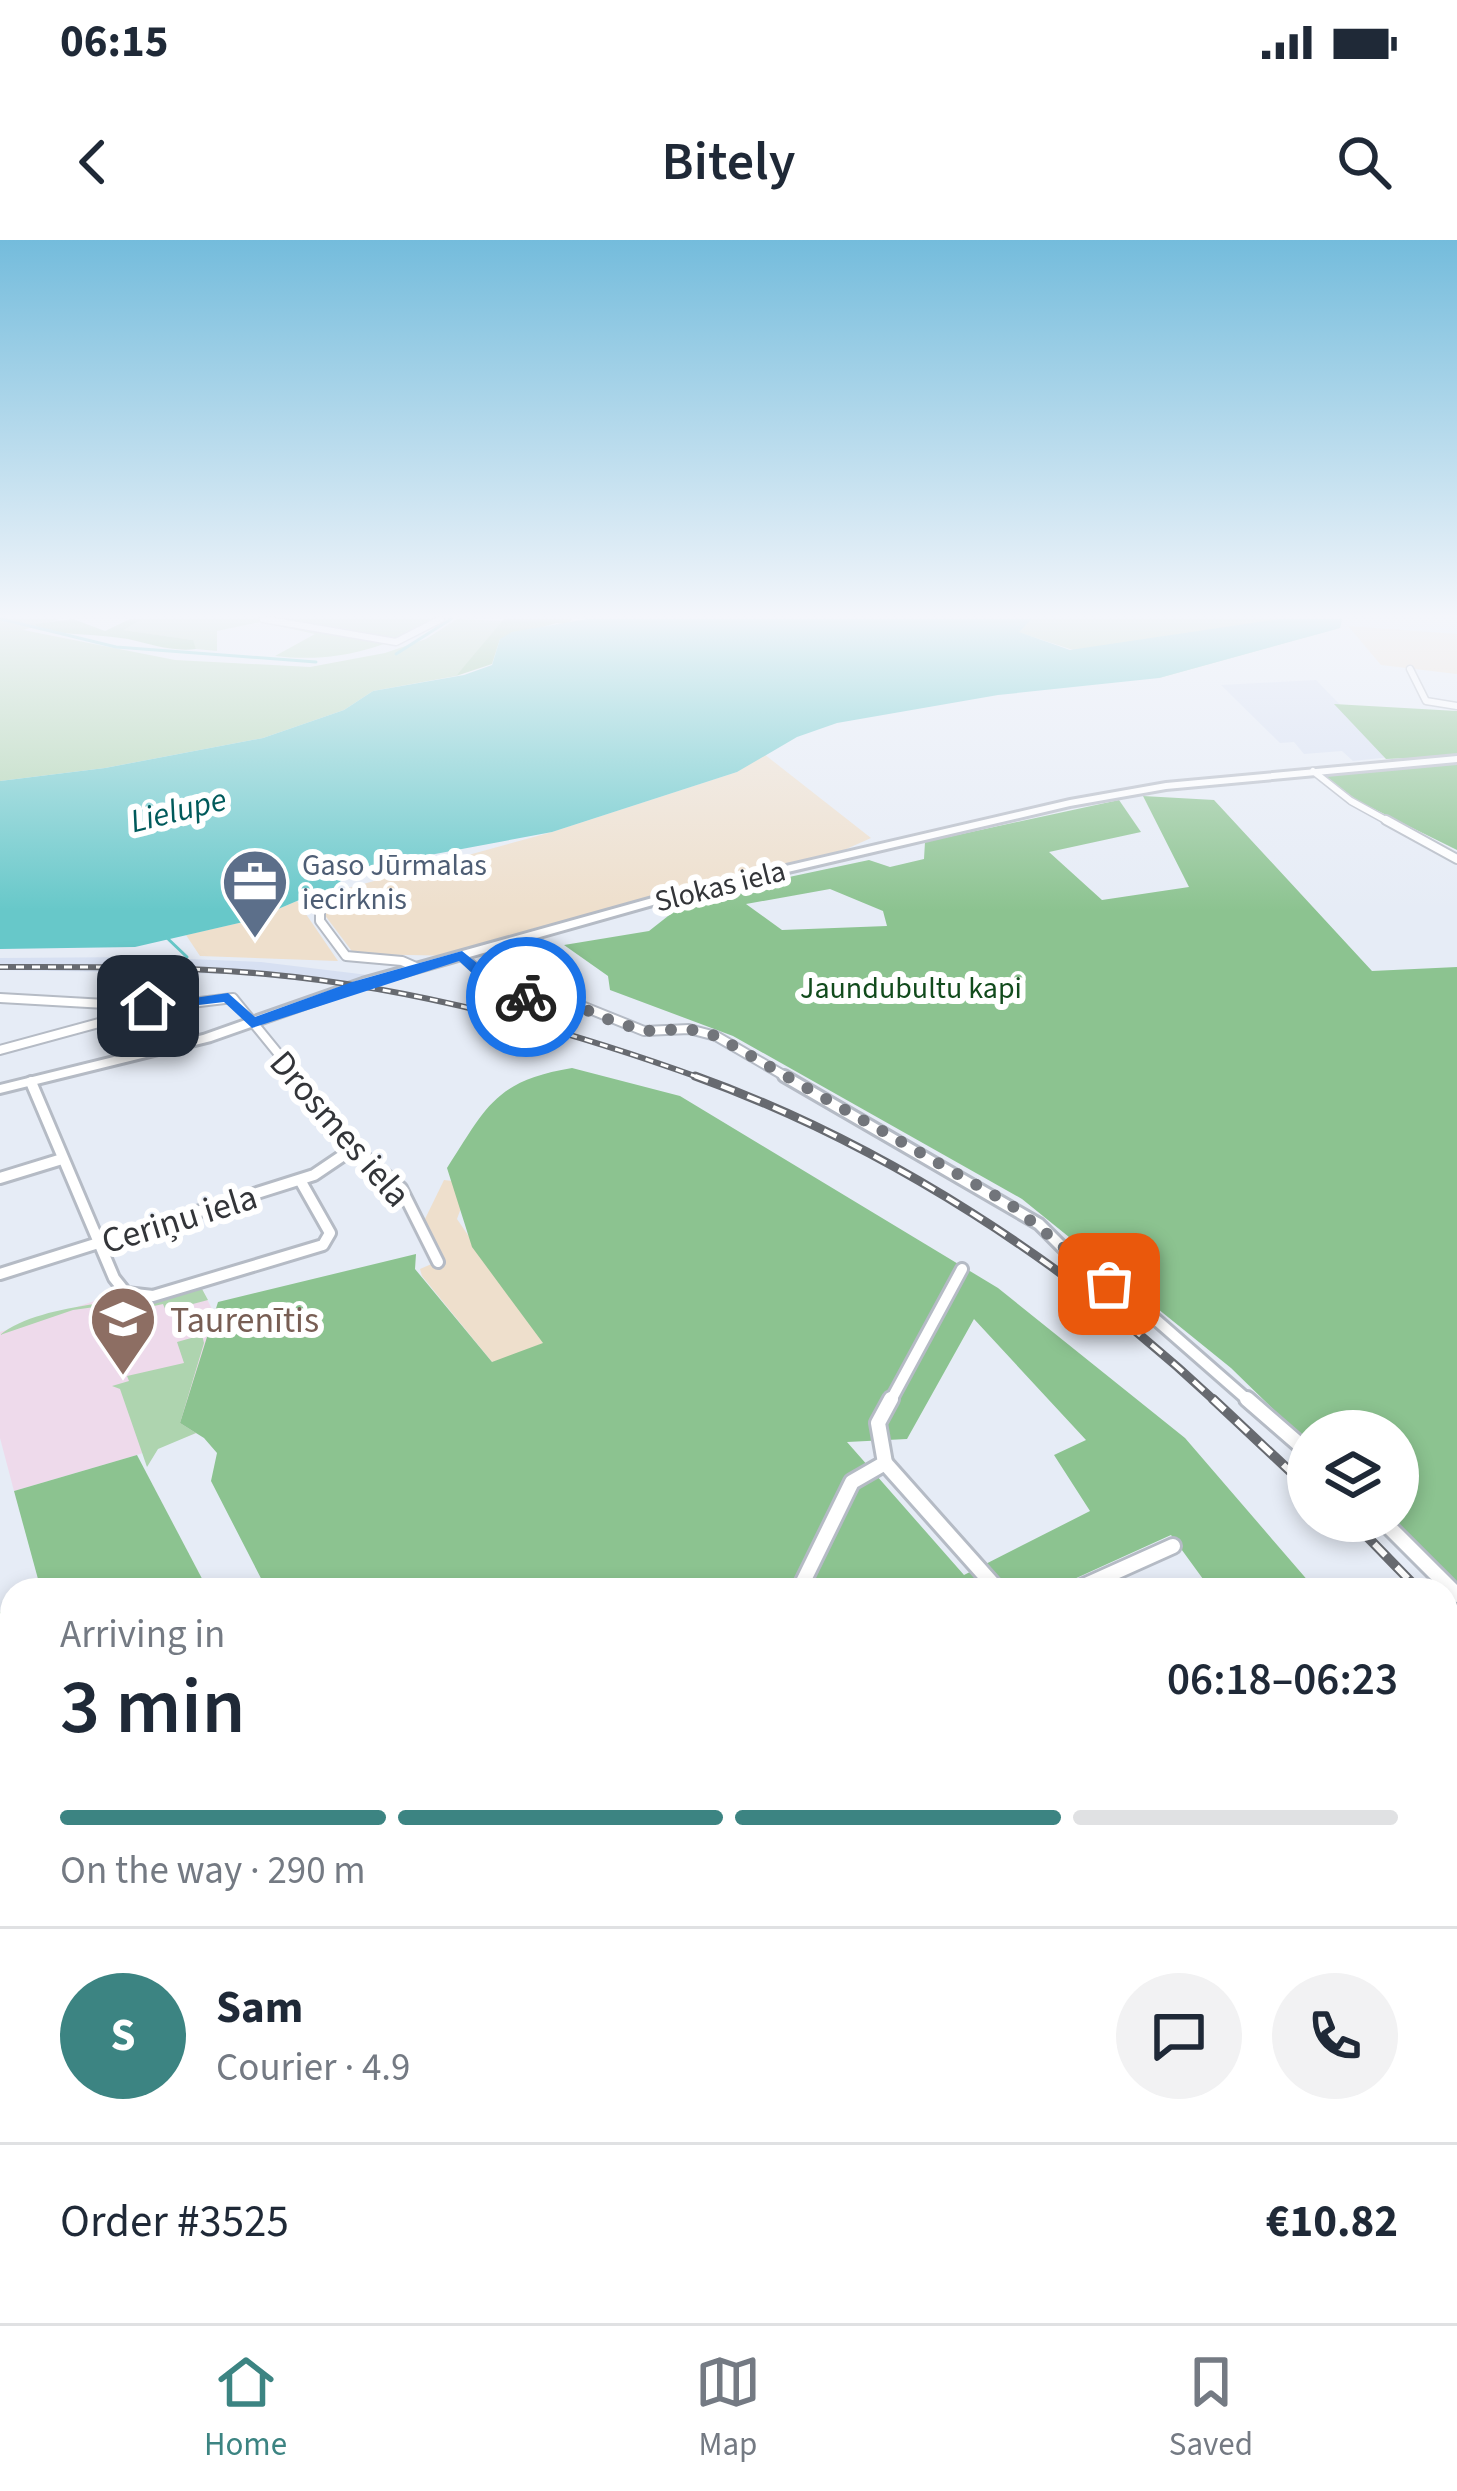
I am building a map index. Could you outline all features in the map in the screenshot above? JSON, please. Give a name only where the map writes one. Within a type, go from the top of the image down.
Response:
[{"type":"main road","name":"Slokas iela","points":[[0,1089],[252,1023],[418,968],[696,890],[1100,796],[1457,759]]},
{"type":"street","points":[[1313,771],[1351,802],[1457,860]]},
{"type":"street","points":[[320,904],[320,921],[346,956],[402,961],[418,968]]},
{"type":"street","points":[[462,956],[493,984],[521,997],[572,1002],[644,1031],[689,1029],[716,1036],[864,1119],[1039,1224],[1081,1265],[1155,1317],[1287,1433]]},
{"type":"street","points":[[0,998],[158,1006]]},
{"type":"street","name":"Drosmes iela","points":[[158,1006],[233,998],[351,1150],[395,1181],[420,1220],[426,1246],[438,1262]]},
{"type":"street","points":[[1,1047],[158,1006]]},
{"type":"street","points":[[31,1082],[99,1243],[126,1293],[153,1296],[222,1279],[330,1240],[300,1180]]},
{"type":"street","name":"Ceriņu iela","points":[[0,1274],[300,1180],[336,1165],[351,1150]]},
{"type":"street","points":[[0,1178],[62,1159]]},
{"type":"street","points":[[962,1269],[878,1423],[885,1463],[987,1578]]},
{"type":"street","points":[[805,1578],[852,1482],[885,1463]]},
{"type":"street","points":[[1404,1542],[1440,1578]]},
{"type":"street","points":[[1102,1578],[1173,1546]]},
{"type":"shaded area","points":[[1253,716],[1351,716],[1391,757],[1353,761],[1342,751],[1304,754],[1294,742],[1280,743]]},
{"type":"shaded area","points":[[764,754],[871,838],[815,863],[678,894],[462,956],[354,954],[324,914],[327,894],[552,832],[737,772]]},
{"type":"shaded area","points":[[297,901],[338,961],[200,956],[186,935],[252,920]]},
{"type":"shaded area","points":[[0,958],[261,962],[368,975],[345,985],[234,974],[0,970]]},
{"type":"shaded area","points":[[444,1180],[470,1183],[457,1219],[524,1317],[552,1304],[593,1353],[492,1362],[420,1269],[443,1259],[425,1219]]},
{"type":"shaded area","name":"Taurenītis","points":[[202,1289],[262,1409],[137,1455],[14,1491],[0,1438],[0,1332],[110,1296],[113,1300],[158,1299]]},
{"type":"green space","points":[[0,716],[326,716],[263,738],[105,768],[0,781]]},
{"type":"green space","points":[[1346,716],[1457,716],[1457,756],[1386,759]]},
{"type":"green space","points":[[1457,759],[1457,850],[1358,801],[1321,773]]},
{"type":"green space","name":"Jaundubultu kapi","points":[[1143,796],[1214,800],[1372,971],[1457,967],[1457,1578],[1447,1578],[1409,1542],[1419,1542],[1419,1410],[1287,1410],[1287,1423],[1231,1368],[1022,1199],[733,1036],[610,990],[608,976],[564,945],[649,931],[691,898],[869,860],[890,867],[924,859],[925,842],[1119,800],[1141,832],[1049,852],[1102,900],[1189,887]],"holes":[[[830,889],[883,911],[887,926],[782,930],[746,904]]]},
{"type":"green space","points":[[572,1068],[680,1096],[998,1288],[1185,1438],[1306,1578],[1202,1578],[1171,1535],[1076,1578],[261,1578],[211,1481],[217,1453],[180,1423],[218,1302],[416,1254],[415,1269],[492,1362],[543,1343],[472,1247],[447,1168],[484,1113],[526,1080]],"holes":[[[974,1319],[1086,1440],[1054,1455],[1090,1511],[964,1575],[847,1442],[907,1439]]]},
{"type":"green space","points":[[202,1289],[208,1300],[166,1311],[163,1304],[136,1310],[130,1316],[142,1347],[120,1353],[102,1306],[73,1310],[0,1335],[68,1308]]},
{"type":"green space","points":[[202,1335],[204,1343],[180,1423],[196,1433],[158,1449],[147,1467],[120,1389],[112,1386],[129,1381],[127,1376],[184,1363],[177,1342]]},
{"type":"green space","points":[[137,1455],[202,1578],[38,1578],[14,1491]]},
{"type":"water","name":"Lielupe","points":[[326,716],[876,716],[797,737],[737,772],[552,832],[403,860],[345,877],[327,894],[304,898],[252,920],[135,947],[0,949],[0,781],[105,768],[263,738]]},
{"type":"waterway","points":[[165,936],[187,957]]},
{"type":"railway","points":[[0,967],[233,971],[322,980],[543,1027],[700,1078]]},
{"type":"railway","points":[[695,1076],[700,1078]]},
{"type":"railway","points":[[700,1078],[836,1136],[972,1213],[1099,1302],[1216,1402]]},
{"type":"railway","points":[[1213,1399],[1287,1468]]},
{"type":"railway","points":[[1372,1542],[1407,1578]]},
{"type":"way so far","points":[[526,997],[572,1002],[644,1031],[689,1029],[716,1036],[1010,1204],[1109,1284]]},
{"type":"place","name":"Gaso Jūrmalas iecirknis","points":[[255,941]]},
{"type":"place","name":"Taurenītis","points":[[123,1378]]},
{"type":"route","points":[[148,1006],[228,997],[252,1023],[462,956],[493,984],[526,997]]}]
